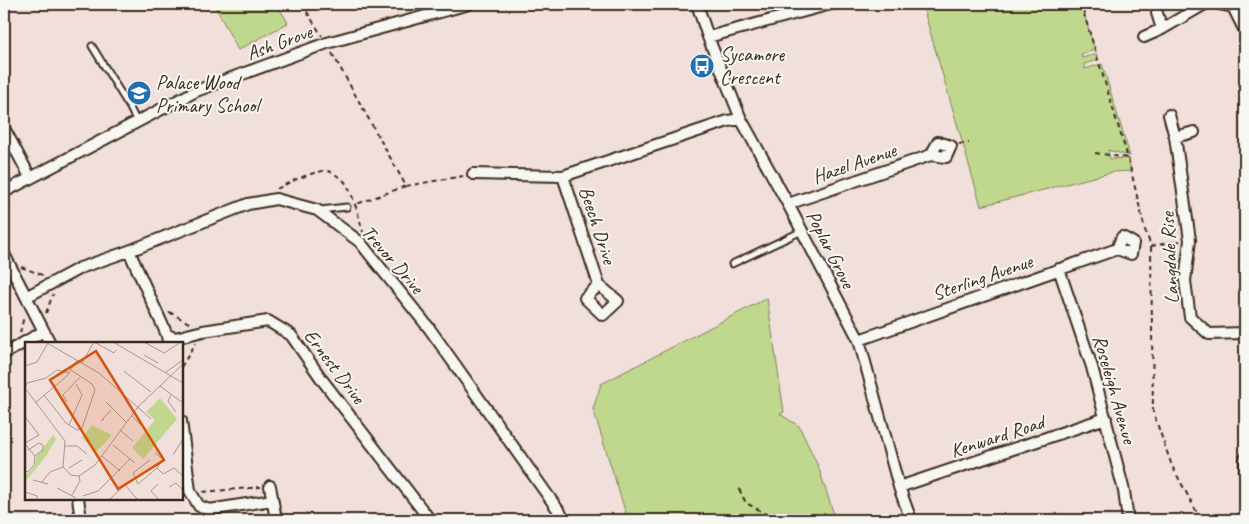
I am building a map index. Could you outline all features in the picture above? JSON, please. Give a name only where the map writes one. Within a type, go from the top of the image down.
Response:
[{"type":"street","name":"Ash Grove","points":[[4,192],[196,91],[327,43],[469,4]]},
{"type":"street","name":"Poplar Grove","points":[[697,4],[708,38],[741,119],[788,204],[858,340],[899,486],[911,520]]},
{"type":"street","points":[[708,38],[831,4]]},
{"type":"street","points":[[1144,37],[1205,4]]},
{"type":"street","points":[[1219,4],[1233,7],[1245,31]]},
{"type":"street","points":[[1157,13],[1162,28]]},
{"type":"street","name":"Langdale Rise","points":[[1169,115],[1175,136],[1190,240],[1184,281],[1190,317],[1209,334],[1245,332]]},
{"type":"street","points":[[473,174],[563,176],[728,121],[741,119]]},
{"type":"street","points":[[4,128],[30,177]]},
{"type":"street","points":[[1175,136],[1194,132]]},
{"type":"street","name":"Hazel Avenue","points":[[788,204],[931,155]]},
{"type":"street","name":"Beech Drive","points":[[563,176],[599,285]]},
{"type":"street","name":"Trevor Drive","points":[[27,300],[57,280],[80,268],[248,204],[276,199],[317,210],[360,242],[429,328],[561,514],[561,520]]},
{"type":"street","name":"Sterling Avenue","points":[[858,340],[1117,249]]},
{"type":"street","points":[[128,251],[167,339]]},
{"type":"street","points":[[6,258],[50,342]]},
{"type":"street","name":"Roseleigh Avenue","points":[[1059,269],[1092,367],[1124,491],[1128,520]]},
{"type":"street","name":"Ernest Drive","points":[[167,339],[203,331],[268,321],[291,335],[323,381],[430,520]]},
{"type":"street","points":[[4,354],[43,329]]},
{"type":"street","name":"Kenward Road","points":[[899,486],[1106,418]]},
{"type":"street","points":[[182,429],[190,491],[199,506],[209,510],[272,500]]},
{"type":"street","points":[[1245,459],[1245,470]]},
{"type":"street","points":[[270,486],[275,514]]},
{"type":"street","points":[[78,499],[81,520]]},
{"type":"lane","points":[[92,46],[137,122]]},
{"type":"lane","points":[[317,210],[347,207]]},
{"type":"lane","points":[[732,264],[802,231]]},
{"type":"path","points":[[302,4],[327,43],[406,186]]},
{"type":"path","points":[[1081,4],[1128,158],[1145,230],[1151,246],[1153,412],[1172,466],[1201,520]]},
{"type":"path","points":[[1095,152],[1128,158]]},
{"type":"path","points":[[271,192],[287,183],[313,173],[328,171],[344,180],[350,190],[366,239]]},
{"type":"path","points":[[347,207],[406,186],[473,174]]},
{"type":"path","points":[[4,220],[14,186]]},
{"type":"path","points":[[1151,246],[1190,240]]},
{"type":"path","points":[[6,258],[57,280],[43,329]]},
{"type":"path","points":[[16,347],[27,300]]},
{"type":"path","points":[[153,304],[203,331],[182,365]]},
{"type":"path","points":[[190,491],[208,492],[270,486]]},
{"type":"path","points":[[739,489],[746,502],[775,520]]},
{"type":"path","points":[[231,520],[275,514]]},
{"type":"green space","points":[[214,4],[277,4],[288,23],[238,50]]},
{"type":"green space","points":[[922,4],[1081,4],[1095,50],[1081,54],[1082,58],[1097,54],[1098,60],[1084,64],[1085,69],[1102,64],[1130,156],[1108,150],[1110,159],[1128,158],[1131,171],[1113,172],[981,206]]},
{"type":"green space","points":[[767,298],[784,412],[780,414],[799,426],[818,466],[834,515],[815,520],[628,520],[593,409],[601,384]]},
{"type":"place","name":"Sycamore Crescent","points":[[702,66]]},
{"type":"place","name":"Palace Wood Primary School","points":[[139,93]]}]
